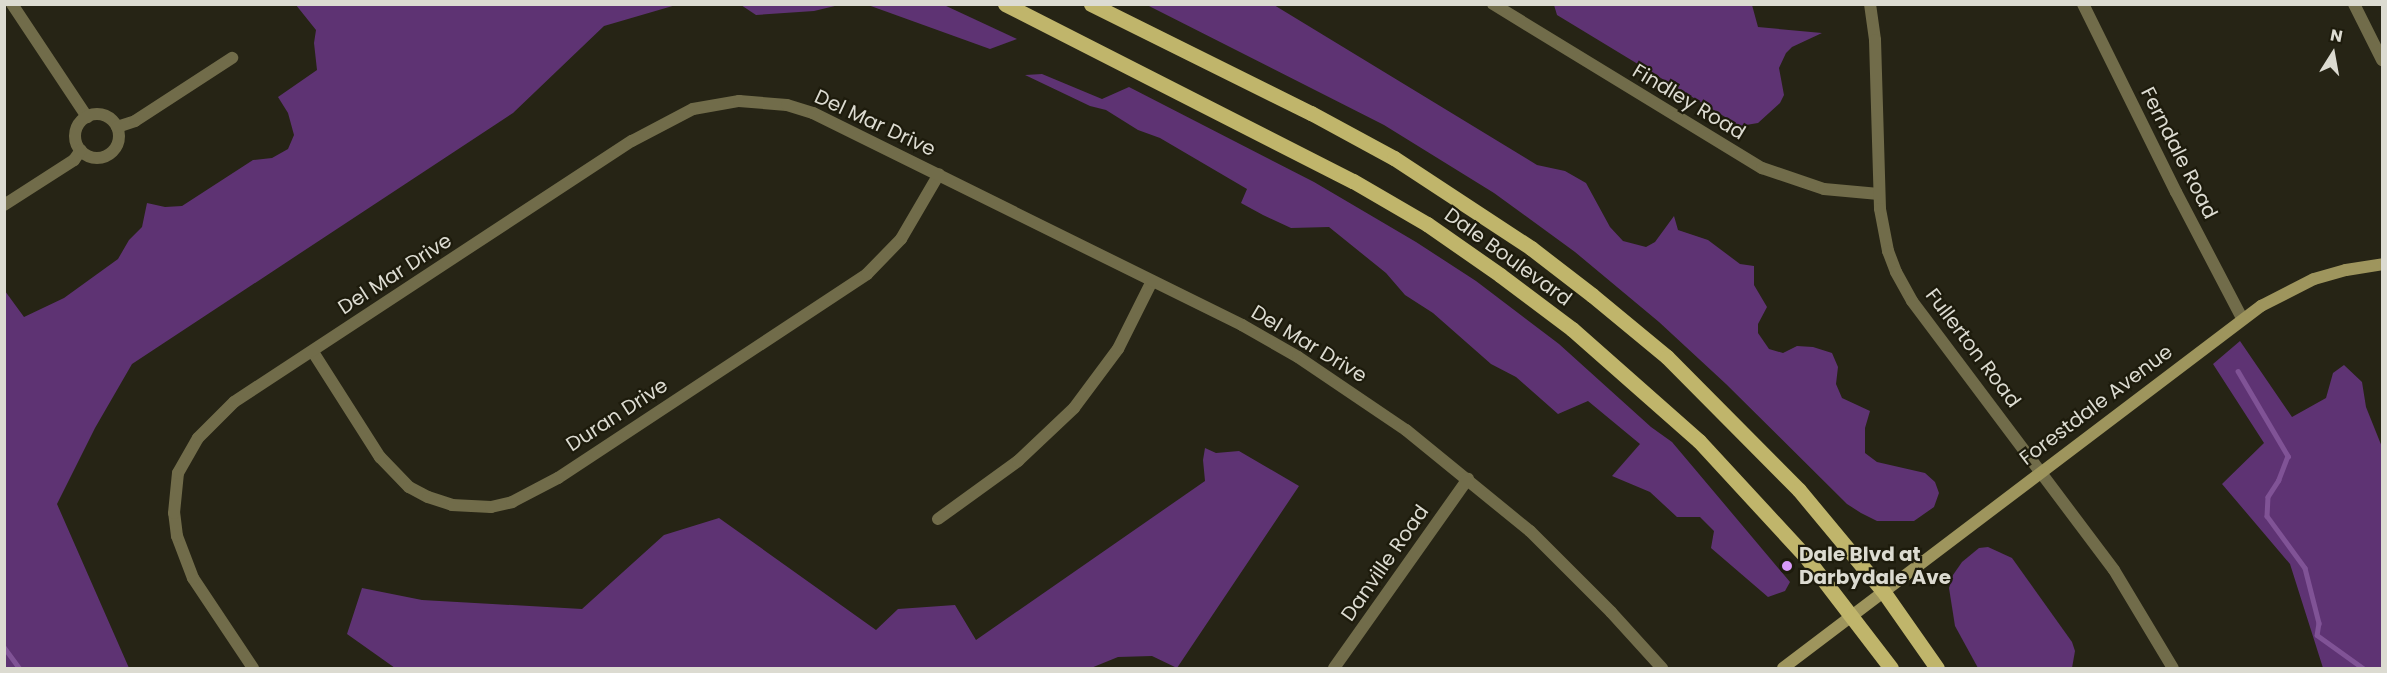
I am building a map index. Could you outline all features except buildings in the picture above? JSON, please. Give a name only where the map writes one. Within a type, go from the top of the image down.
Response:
[{"type":"main road","name":"Dale Boulevard","points":[[1005,4],[1353,181],[1427,224],[1580,335],[1699,441],[1755,499],[1852,615],[1891,669]]},
{"type":"main road","name":"Dale Boulevard","points":[[1091,4],[1311,113],[1394,158],[1531,248],[1667,357],[1799,490],[1883,591],[1937,669]]},
{"type":"street","points":[[12,4],[87,117]]},
{"type":"street","name":"Findley Road","points":[[1492,4],[1762,168],[1824,189],[1879,194]]},
{"type":"street","name":"Fullerton Road","points":[[1870,4],[1875,40],[1879,194],[1888,251],[1912,301],[2114,570],[2173,669]]},
{"type":"street","name":"Ferndale Road","points":[[2083,4],[2176,192],[2242,318]]},
{"type":"street","points":[[2354,4],[2382,60]]},
{"type":"street","points":[[117,127],[130,124],[232,58]]},
{"type":"street","name":"Del Mar Drive","points":[[253,669],[193,578],[183,558],[174,513],[178,473],[198,438],[214,419],[234,402],[632,141],[693,109],[739,101],[787,105],[813,113],[1242,325],[1298,357],[1388,418],[1468,479],[1530,531],[1662,669]]},
{"type":"street","points":[[104,115],[117,127],[118,143],[110,153],[93,157],[81,150],[76,133],[79,123],[87,117],[104,115]]},
{"type":"street","points":[[4,205],[74,160],[81,150]]},
{"type":"street","name":"Duran Drive","points":[[313,352],[380,457],[410,487],[428,497],[452,505],[491,507],[512,502],[558,478],[867,274],[901,239],[939,174]]},
{"type":"street","name":"Forestdale Avenue","points":[[1782,669],[2242,318],[2275,296],[2306,282],[2346,270],[2382,264]]},
{"type":"street","points":[[938,519],[1018,461],[1074,408],[1118,348],[1152,281]]},
{"type":"street","name":"Danville Road","points":[[1334,669],[1468,479]]},
{"type":"shaded area","points":[[296,5],[676,5],[604,26],[513,113],[132,364],[95,428],[57,504],[129,668],[5,668],[5,291],[24,317],[64,298],[118,259],[129,240],[142,227],[147,203],[165,207],[182,206],[253,160],[272,158],[288,149],[294,135],[288,113],[278,97],[317,70],[314,43],[316,30]]},
{"type":"shaded area","points":[[741,5],[839,5],[814,11],[756,15]]},
{"type":"shaded area","points":[[868,5],[944,5],[1017,39],[990,49]]},
{"type":"shaded area","points":[[1147,5],[1274,5],[1537,165],[1565,171],[1586,183],[1610,227],[1623,241],[1646,247],[1655,242],[1674,216],[1678,230],[1708,240],[1740,264],[1754,266],[1754,285],[1767,307],[1758,324],[1758,333],[1769,349],[1783,353],[1797,346],[1813,347],[1832,353],[1838,367],[1836,384],[1842,398],[1870,411],[1865,428],[1865,453],[1877,462],[1925,473],[1935,482],[1939,493],[1934,507],[1914,521],[1877,521],[1861,513],[1847,504],[1726,384],[1659,322],[1575,252],[1494,193],[1384,125]]},
{"type":"shaded area","points":[[1554,5],[1752,5],[1758,27],[1822,33],[1792,47],[1786,53],[1779,68],[1784,95],[1780,103],[1758,123],[1740,126],[1557,15]]},
{"type":"shaded area","points":[[1042,74],[1102,99],[1129,87],[1314,182],[1416,242],[1476,281],[1559,344],[1651,427],[1672,442],[1790,582],[1785,591],[1768,597],[1711,548],[1714,531],[1700,517],[1677,517],[1650,492],[1612,476],[1640,444],[1588,401],[1558,414],[1516,377],[1491,364],[1433,313],[1405,295],[1386,273],[1329,227],[1291,228],[1263,215],[1241,203],[1247,189],[1160,138],[1138,130],[1106,110],[1090,106],[1025,75]]},
{"type":"shaded area","points":[[2240,341],[2292,417],[2326,398],[2333,373],[2344,365],[2362,382],[2366,407],[2382,447],[2382,668],[2323,668],[2290,564],[2222,484],[2264,443],[2213,364]]},
{"type":"shaded area","points":[[1205,448],[1216,453],[1239,451],[1299,486],[1177,668],[1152,656],[1118,657],[1091,668],[395,668],[347,634],[362,588],[422,600],[582,609],[664,535],[719,518],[876,630],[898,609],[955,605],[976,640],[1205,481],[1203,460]]},
{"type":"shaded area","points":[[1988,547],[2012,558],[2072,642],[2075,651],[2072,668],[1978,668],[1955,626],[1949,588],[1953,575],[1962,562],[1979,548]]},
{"type":"waterway","points":[[2238,371],[2288,456],[2279,480],[2268,497],[2267,516],[2305,568],[2319,623],[2317,635],[2363,668]]},
{"type":"waterway","points":[[4,647],[19,668]]},
{"type":"place","name":"Dale Blvd at Darbydale Ave","points":[[1787,566]]}]
